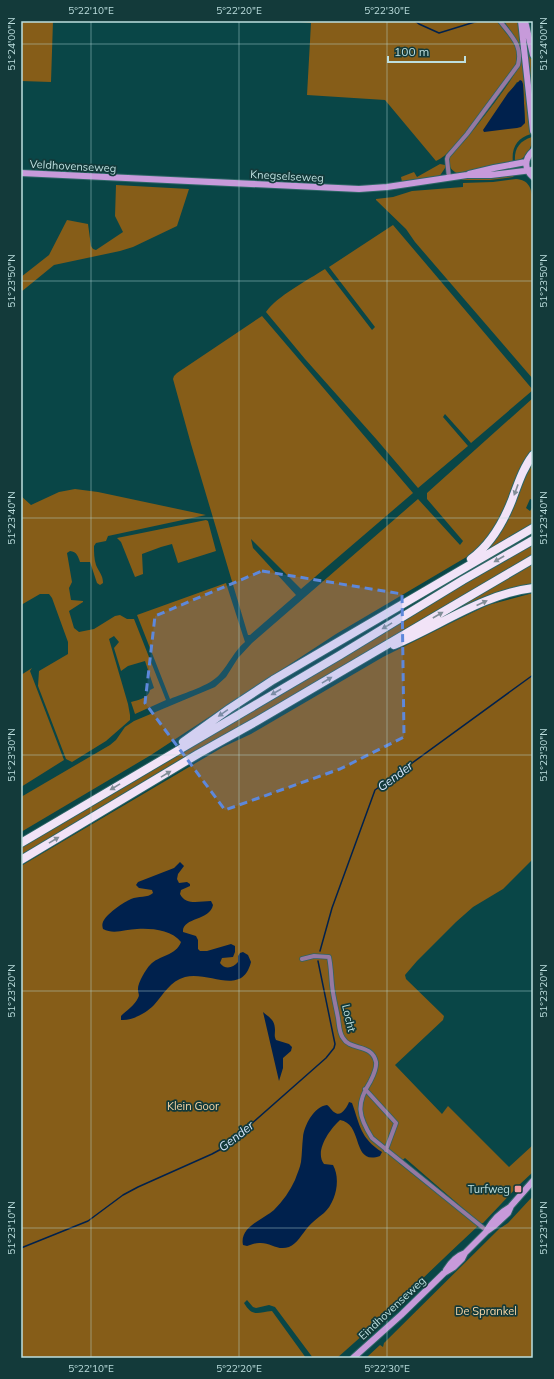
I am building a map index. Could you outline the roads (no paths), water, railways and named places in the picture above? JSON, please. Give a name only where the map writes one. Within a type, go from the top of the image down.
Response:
[{"type":"highway","points":[[442,581],[486,546],[499,528],[507,514],[524,470],[533,455]]},
{"type":"highway","points":[[161,760],[189,736],[273,680],[533,528]]},
{"type":"highway","points":[[21,843],[340,655],[463,580],[533,540]]},
{"type":"highway","points":[[21,860],[198,754],[533,559]]},
{"type":"highway","points":[[368,656],[409,639],[484,602],[504,595],[533,588]]},
{"type":"street","points":[[449,178],[448,156],[467,134],[518,65],[520,52],[516,43],[500,21]]},
{"type":"street","points":[[521,21],[533,131]]},
{"type":"street","points":[[525,21],[533,55]]},
{"type":"street","points":[[531,172],[526,162],[528,156],[533,151]]},
{"type":"street","points":[[531,172],[530,161],[533,156]]},
{"type":"street","name":"Knegselseweg","points":[[125,178],[359,189],[387,187],[468,175],[526,162]]},
{"type":"street","name":"Knegselseweg","points":[[468,175],[492,176],[531,172]]},
{"type":"street","name":"Veldhovenseweg","points":[[21,173],[125,178]]},
{"type":"street","name":"Locht","points":[[302,959],[314,956],[329,957],[332,985],[343,1039],[348,1044],[367,1050],[374,1056],[376,1064],[375,1074],[365,1089],[360,1106],[361,1119],[372,1138],[487,1231]]},
{"type":"street","points":[[365,1089],[396,1123],[386,1150]]},
{"type":"street","points":[[487,1231],[491,1223],[504,1210],[512,1206],[533,1181]]},
{"type":"street","name":"Eindhovenseweg","points":[[353,1358],[401,1315],[444,1273],[454,1259],[465,1253],[487,1231]]},
{"type":"water","points":[[520,80],[523,84],[525,123],[521,127],[517,128],[484,132],[483,130],[508,93]]},
{"type":"water","points":[[180,862],[184,866],[178,874],[177,879],[179,883],[187,882],[190,884],[190,886],[181,890],[180,894],[183,898],[194,902],[211,901],[213,905],[207,914],[187,924],[184,927],[183,932],[196,936],[198,940],[198,949],[200,951],[207,951],[231,944],[235,946],[233,957],[222,958],[220,963],[224,967],[231,967],[236,964],[238,962],[238,956],[243,952],[248,955],[251,962],[247,972],[240,978],[233,981],[195,976],[180,979],[171,985],[147,1011],[134,1018],[121,1020],[121,1016],[137,1001],[139,997],[138,987],[148,967],[158,959],[171,953],[179,947],[181,942],[167,932],[149,929],[116,932],[107,931],[103,929],[103,922],[109,914],[124,903],[131,899],[148,896],[153,893],[152,890],[139,888],[136,885],[138,882],[174,868]]},
{"type":"water","points":[[263,1012],[273,1021],[276,1040],[289,1044],[292,1047],[291,1051],[283,1058],[283,1068],[279,1081]]},
{"type":"water","points":[[349,1102],[352,1103],[365,1136],[369,1142],[382,1152],[380,1156],[371,1157],[365,1155],[361,1150],[352,1129],[347,1123],[340,1120],[324,1140],[321,1153],[321,1159],[324,1164],[333,1165],[337,1177],[336,1190],[332,1203],[292,1246],[281,1248],[263,1243],[256,1243],[247,1246],[243,1245],[243,1239],[248,1228],[274,1210],[286,1196],[293,1184],[301,1164],[303,1137],[310,1117],[322,1106],[327,1105],[339,1114],[345,1109]]},
{"type":"waterway","points":[[415,21],[439,33],[478,21]]},
{"type":"waterway","name":"Gender","points":[[320,951],[332,908],[375,790],[533,675]]},
{"type":"waterway","name":"Gender","points":[[21,1248],[88,1221],[123,1195],[225,1147],[326,1058],[334,1048],[335,1044],[318,961]]},
{"type":"place","name":"Turfweg","points":[[518,1189]]},
{"type":"park label","name":"Klein Goor","points":[[193,1106]]},
{"type":"park label","name":"De Sprankel","points":[[486,1311]]}]
